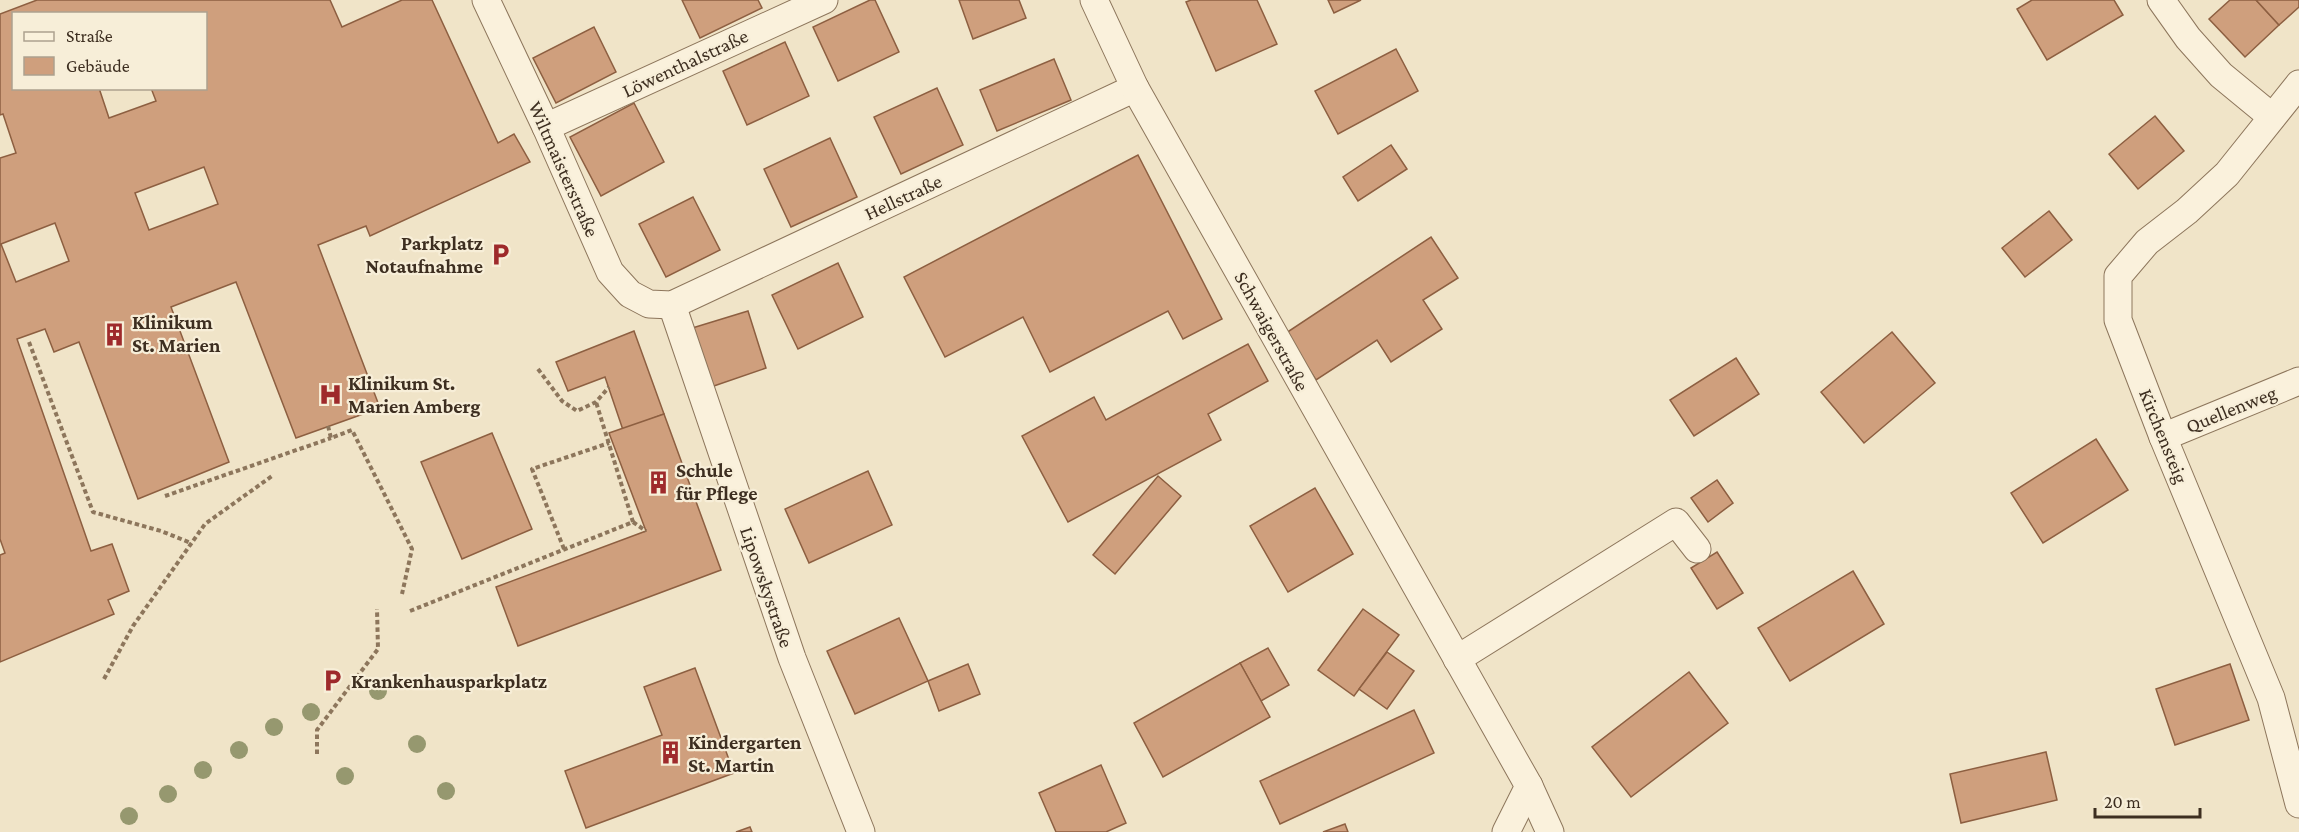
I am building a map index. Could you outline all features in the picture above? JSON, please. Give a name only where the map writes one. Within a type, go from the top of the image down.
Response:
[{"type":"street","name":"Wiltmaisterstraße","points":[[486,0],[546,127],[610,272],[630,294],[649,304],[672,305]]},
{"type":"street","name":"Löwenthalstraße","points":[[546,127],[824,0]]},
{"type":"street","name":"Schwaigerstraße","points":[[1094,0],[1135,88],[1529,786],[1550,832]]},
{"type":"street","points":[[2161,0],[2188,38],[2221,75],[2272,117]]},
{"type":"street","name":"Kirchensteig","points":[[2299,84],[2227,174],[2187,211],[2147,242],[2118,276],[2118,320],[2163,437],[2271,698],[2299,804]]},
{"type":"street","name":"Hellstraße","points":[[672,305],[1135,88]]},
{"type":"street","name":"Lipowskystraße","points":[[672,305],[792,658],[861,832]]},
{"type":"street","name":"Quellenweg","points":[[2163,437],[2299,381]]},
{"type":"street","points":[[1457,659],[1676,522],[1697,549]]},
{"type":"street","points":[[1506,832],[1529,786]]},
{"type":"path","points":[[29,342],[93,512],[161,531],[191,543]]},
{"type":"path","points":[[538,369],[562,401],[577,411],[596,402],[609,387]]},
{"type":"path","points":[[596,402],[633,522],[646,531]]},
{"type":"path","points":[[328,426],[331,438]]},
{"type":"path","points":[[165,495],[352,430],[412,549],[402,594]]},
{"type":"path","points":[[564,549],[532,469],[609,443]]},
{"type":"path","points":[[104,679],[134,626],[205,524],[272,476]]},
{"type":"path","points":[[410,611],[633,522]]},
{"type":"path","points":[[317,754],[317,730],[378,649],[377,609]]},
{"type":"building","name":"Klinikum St. Marien","points":[[37,0],[330,0],[342,27],[402,0],[432,0],[498,143],[514,134],[530,162],[370,236],[366,226],[318,245],[380,408],[296,438],[236,282],[171,307],[229,462],[138,499],[79,342],[54,352],[45,329],[17,339],[91,551],[112,544],[129,591],[108,600],[114,614],[0,662],[0,555],[5,553],[0,539],[0,158],[16,153],[3,114],[0,115],[0,14]],"holes":[[[204,167],[218,204],[149,230],[135,193]],[[55,223],[69,261],[16,282],[1,244]]]},
{"type":"building","points":[[682,0],[758,0],[762,8],[700,38]]},
{"type":"building","points":[[870,0],[875,0],[899,52],[838,81],[813,27]]},
{"type":"building","points":[[959,0],[1019,0],[1026,18],[973,39]]},
{"type":"building","points":[[1191,0],[1257,0],[1277,44],[1216,71],[1186,2]]},
{"type":"building","points":[[1328,0],[1361,0],[1334,13]]},
{"type":"building","points":[[2032,0],[2114,0],[2123,15],[2047,60],[2017,9]]},
{"type":"building","points":[[2230,0],[2256,0],[2279,25],[2245,57],[2209,19]]},
{"type":"building","points":[[2256,0],[2299,0],[2299,7],[2279,25]]},
{"type":"building","points":[[594,27],[616,72],[556,103],[533,58]]},
{"type":"building","points":[[785,42],[809,96],[747,125],[723,71]]},
{"type":"building","points":[[1396,49],[1418,91],[1338,134],[1315,91]]},
{"type":"building","points":[[1054,59],[1071,100],[997,131],[980,90]]},
{"type":"building","points":[[937,88],[963,145],[901,174],[874,117]]},
{"type":"building","points":[[634,103],[664,162],[601,196],[570,137]]},
{"type":"building","points":[[2155,116],[2184,151],[2138,189],[2109,154]]},
{"type":"building","points":[[830,138],[857,197],[791,227],[764,169]]},
{"type":"building","points":[[1391,145],[1407,169],[1358,201],[1343,177]]},
{"type":"building","points":[[1138,155],[1222,319],[1183,339],[1168,311],[1050,372],[1023,317],[945,357],[904,277]]},
{"type":"building","points":[[693,197],[720,250],[666,277],[639,224]]},
{"type":"building","points":[[2049,211],[2072,240],[2025,277],[2002,248]]},
{"type":"building","points":[[1431,237],[1458,278],[1423,300],[1442,329],[1391,362],[1377,340],[1316,380],[1286,333]]},
{"type":"building","points":[[838,263],[863,317],[798,349],[772,295]]},
{"type":"building","points":[[748,311],[766,368],[708,388],[689,329]]},
{"type":"building","points":[[634,331],[664,414],[623,430],[605,377],[568,391],[556,362]]},
{"type":"building","points":[[1892,332],[1935,383],[1864,443],[1821,392]]},
{"type":"building","points":[[1248,344],[1268,381],[1208,414],[1221,440],[1068,522],[1022,436],[1094,397],[1106,420]]},
{"type":"building","points":[[1736,358],[1759,394],[1694,436],[1670,400]]},
{"type":"building","name":"Schule für Pflege","points":[[664,414],[721,570],[518,646],[496,587],[646,531],[609,433]]},
{"type":"building","points":[[492,433],[532,529],[462,559],[421,462]]},
{"type":"building","points":[[2096,439],[2128,490],[2043,543],[2011,493]]},
{"type":"building","points":[[868,471],[892,525],[809,563],[785,509]]},
{"type":"building","points":[[1158,476],[1181,496],[1115,574],[1093,555]]},
{"type":"building","points":[[1717,480],[1733,503],[1708,522],[1691,498]]},
{"type":"building","points":[[1315,488],[1353,554],[1288,592],[1250,526]]},
{"type":"building","points":[[1717,552],[1743,593],[1717,609],[1691,568]]},
{"type":"building","points":[[1853,571],[1884,624],[1790,681],[1758,628]]},
{"type":"building","points":[[1363,609],[1399,635],[1354,696],[1318,670]]},
{"type":"building","points":[[899,618],[928,681],[855,714],[827,651]]},
{"type":"building","points":[[1268,648],[1289,685],[1261,701],[1240,663]]},
{"type":"building","points":[[1387,652],[1414,671],[1387,709],[1359,689]]},
{"type":"building","points":[[1240,663],[1270,717],[1163,777],[1134,723]]},
{"type":"building","points":[[968,664],[980,694],[939,711],[928,681]]},
{"type":"building","points":[[2230,664],[2249,720],[2175,745],[2156,689]]},
{"type":"building","name":"Kindergarten St. Martin","points":[[695,668],[734,773],[586,828],[565,771],[662,735],[644,687]]},
{"type":"building","points":[[1689,672],[1728,723],[1631,797],[1592,747]]},
{"type":"building","points":[[1414,710],[1434,753],[1280,824],[1260,781]]},
{"type":"building","points":[[2046,752],[2057,800],[1961,823],[1950,774]]},
{"type":"building","points":[[1101,765],[1126,823],[1106,832],[1056,832],[1039,793]]},
{"type":"building","points":[[1345,824],[1348,832],[1323,832]]},
{"type":"building","points":[[750,827],[752,832],[736,832]]},
{"type":"place","name":"Parkplatz Notaufnahme","points":[[501,254]]},
{"type":"place","name":"Klinikum St. Marien","points":[[114,334]]},
{"type":"place","name":"Klinikum St. Marien Amberg","points":[[330,394]]},
{"type":"place","name":"Schule für Pflege","points":[[658,482]]},
{"type":"place","name":"Krankenhausparkplatz","points":[[333,681]]},
{"type":"place","name":"Kindergarten St. Martin","points":[[670,753]]}]
